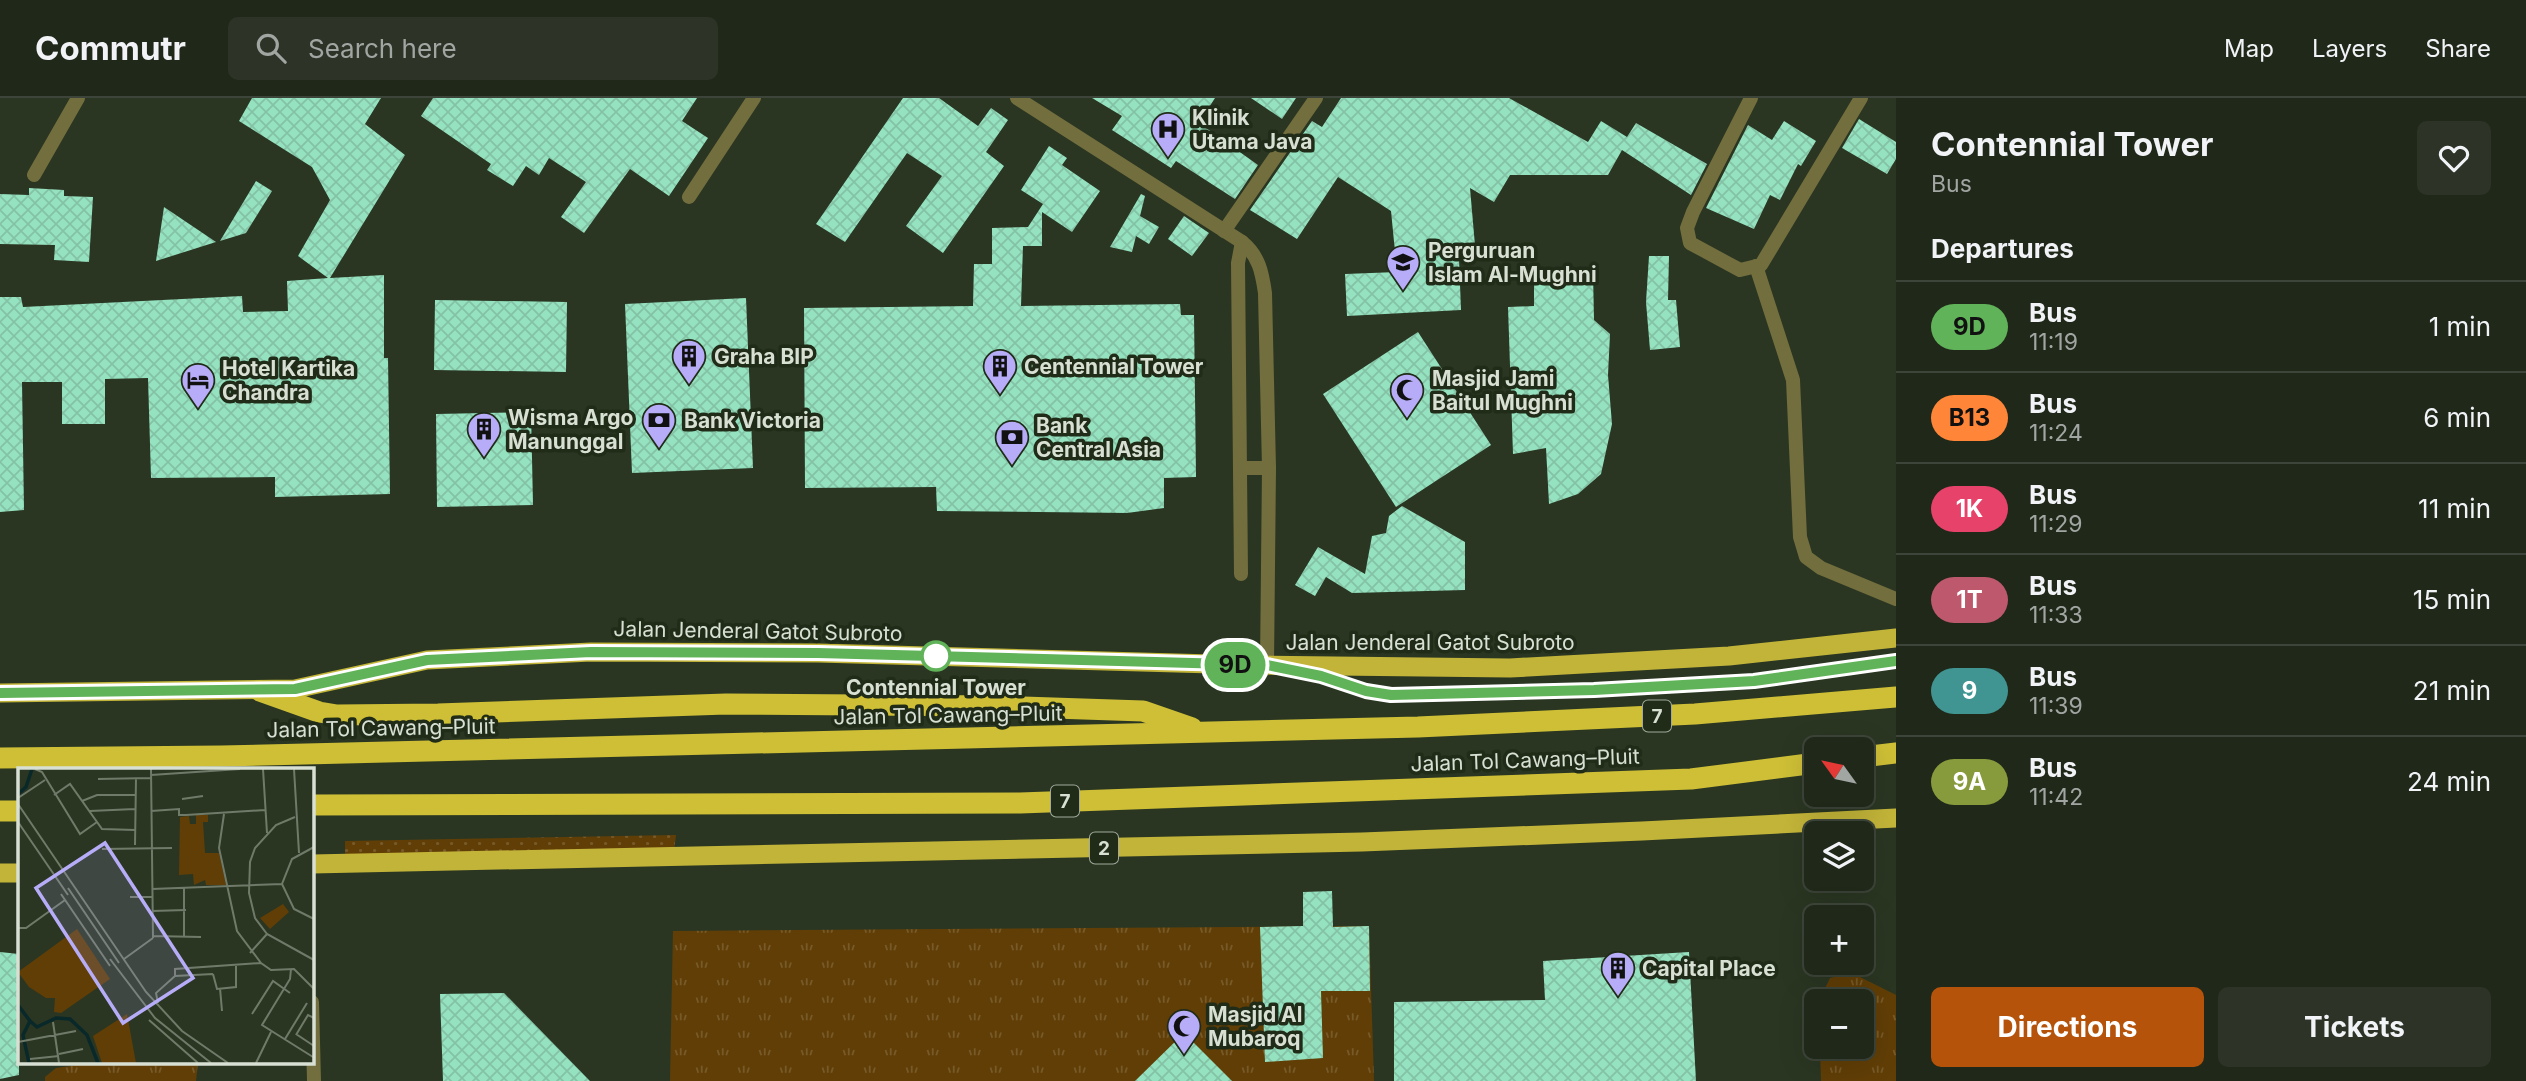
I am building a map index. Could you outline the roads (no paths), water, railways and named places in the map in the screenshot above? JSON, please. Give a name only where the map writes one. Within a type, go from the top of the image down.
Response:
[{"type":"highway","name":"Jalan Jenderal Gatot Subroto","points":[[0,693],[295,689],[427,660],[591,652],[818,653],[1267,665],[1510,668],[1729,656],[1896,638]]},
{"type":"highway","points":[[260,691],[318,712],[337,715],[438,715],[726,704],[997,706],[1143,711],[1206,733]]},
{"type":"highway","name":"Jalan Tol Cawang–Pluit","points":[[0,758],[221,757],[1418,727],[1695,714],[1896,697]]},
{"type":"highway","points":[[1874,756],[1896,753]]},
{"type":"highway","name":"Jalan Tol Cawang–Pluit","points":[[313,805],[1020,803],[1691,779],[1804,765]]},
{"type":"highway","points":[[0,811],[18,811]]},
{"type":"highway","name":"2","points":[[313,864],[1362,842],[1896,818]]},
{"type":"highway","points":[[0,873],[18,873]]},
{"type":"street","points":[[34,175],[78,98]]},
{"type":"street","points":[[689,197],[754,98]]},
{"type":"street","points":[[1017,98],[1242,242],[1252,250],[1262,268],[1265,293],[1269,468],[1267,665]]},
{"type":"street","points":[[1224,231],[1316,98]]},
{"type":"street","points":[[1751,98],[1692,212],[1687,228],[1690,243],[1740,270],[1761,265],[1861,98]]},
{"type":"street","points":[[1241,574],[1238,263],[1242,242]]},
{"type":"street","points":[[1756,266],[1793,380],[1800,537],[1807,557],[1821,568],[1896,598]]},
{"type":"street","points":[[1240,468],[1269,468]]},
{"type":"street","points":[[313,1042],[314,1081]]},
{"type":"place","name":"Klinik Utama Java","points":[[1168,159]]},
{"type":"place","name":"Perguruan Islam Al-Mughni","points":[[1403,292]]},
{"type":"place","name":"Graha BIP","points":[[689,386]]},
{"type":"place","name":"Centennial Tower","points":[[1000,396]]},
{"type":"place","name":"Hotel Kartika Chandra","points":[[198,410]]},
{"type":"place","name":"Masjid Jami Baitul Mughni","points":[[1407,420]]},
{"type":"place","name":"Bank Victoria","points":[[659,450]]},
{"type":"place","name":"Wisma Argo Manunggal","points":[[484,459]]},
{"type":"place","name":"Bank Central Asia","points":[[1012,467]]},
{"type":"place","name":"Contennial Tower","points":[[936,656]]},
{"type":"place","name":"Capital Place","points":[[1618,998]]},
{"type":"place","name":"Masjid Al Mubaroq","points":[[1184,1056]]}]
